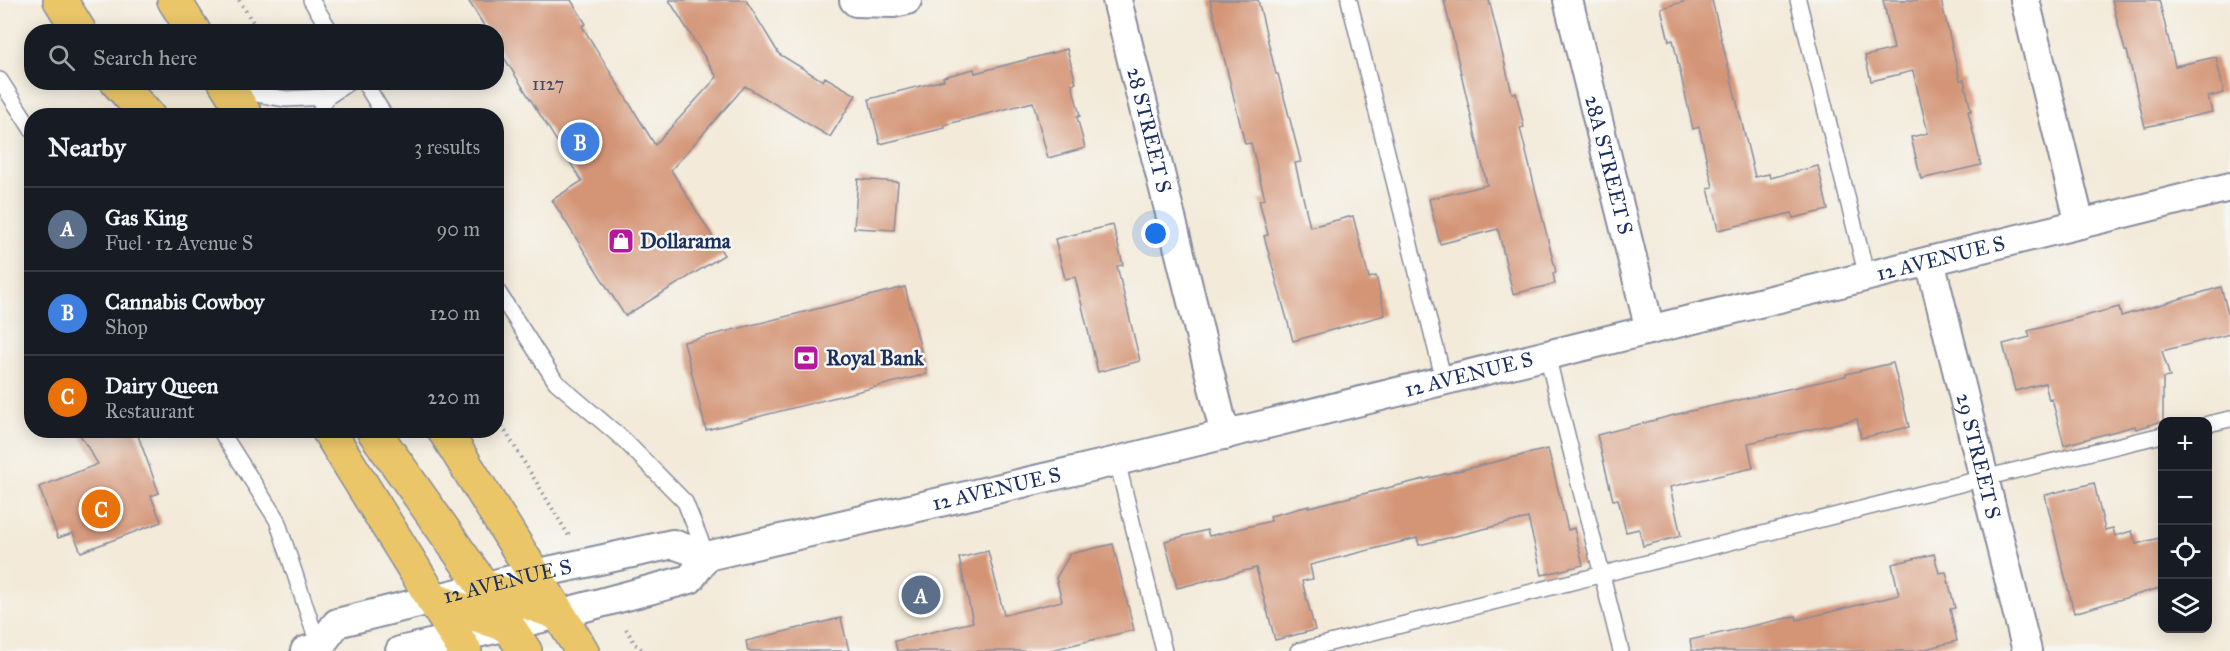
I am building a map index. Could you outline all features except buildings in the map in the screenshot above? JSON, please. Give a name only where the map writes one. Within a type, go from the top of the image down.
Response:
[{"type":"main road","points":[[60,0],[75,24]]},
{"type":"main road","points":[[174,0],[189,24]]},
{"type":"main road","points":[[116,90],[127,108]]},
{"type":"main road","points":[[124,90],[141,108]]},
{"type":"main road","points":[[333,438],[461,644]]},
{"type":"main road","points":[[379,438],[483,586],[559,614]]},
{"type":"main road","points":[[449,438],[582,651]]},
{"type":"main road","points":[[432,598],[517,638]]},
{"type":"street","points":[[854,0],[856,2],[893,3],[907,0]]},
{"type":"street","name":"28 STREET S","points":[[1117,0],[1225,435]]},
{"type":"street","name":"28A STREET S","points":[[1568,0],[1650,330]]},
{"type":"street","points":[[2025,0],[2080,224]]},
{"type":"street","name":"12 AVENUE S","points":[[316,650],[338,623],[432,598],[673,544],[707,556],[1225,435],[2230,187]]},
{"type":"street","name":"29 STREET S","points":[[1930,261],[2027,651]]},
{"type":"street","name":"12 AVENUE S","points":[[400,651],[517,638],[559,614],[690,579],[707,556]]},
{"type":"lane","points":[[311,0],[326,24]]},
{"type":"lane","points":[[1349,0],[1444,381]]},
{"type":"lane","points":[[1798,0],[1867,277]]},
{"type":"lane","points":[[0,80],[24,118]]},
{"type":"lane","points":[[322,108],[327,97],[337,90]]},
{"type":"lane","points":[[369,90],[380,108]]},
{"type":"lane","points":[[234,96],[286,99],[327,97]]},
{"type":"lane","points":[[504,302],[556,382],[624,440],[685,502],[707,556]]},
{"type":"lane","points":[[1547,355],[1621,651]]},
{"type":"lane","points":[[2212,423],[2230,419]]},
{"type":"lane","points":[[1298,651],[2158,436]]},
{"type":"lane","points":[[225,438],[277,520],[316,650]]},
{"type":"lane","points":[[1117,461],[1164,651]]},
{"type":"path","points":[[239,0],[254,24]]},
{"type":"path","points":[[504,429],[573,543]]},
{"type":"path","points":[[635,645],[644,651]]},
{"type":"place","name":"Cannabis Cowboy","points":[[580,142]]},
{"type":"place","name":"Dollarama","points":[[621,241]]},
{"type":"place","name":"Royal Bank","points":[[806,358]]},
{"type":"place","name":"Dairy Queen","points":[[101,509]]},
{"type":"place","name":"Gas King","points":[[921,595]]}]
